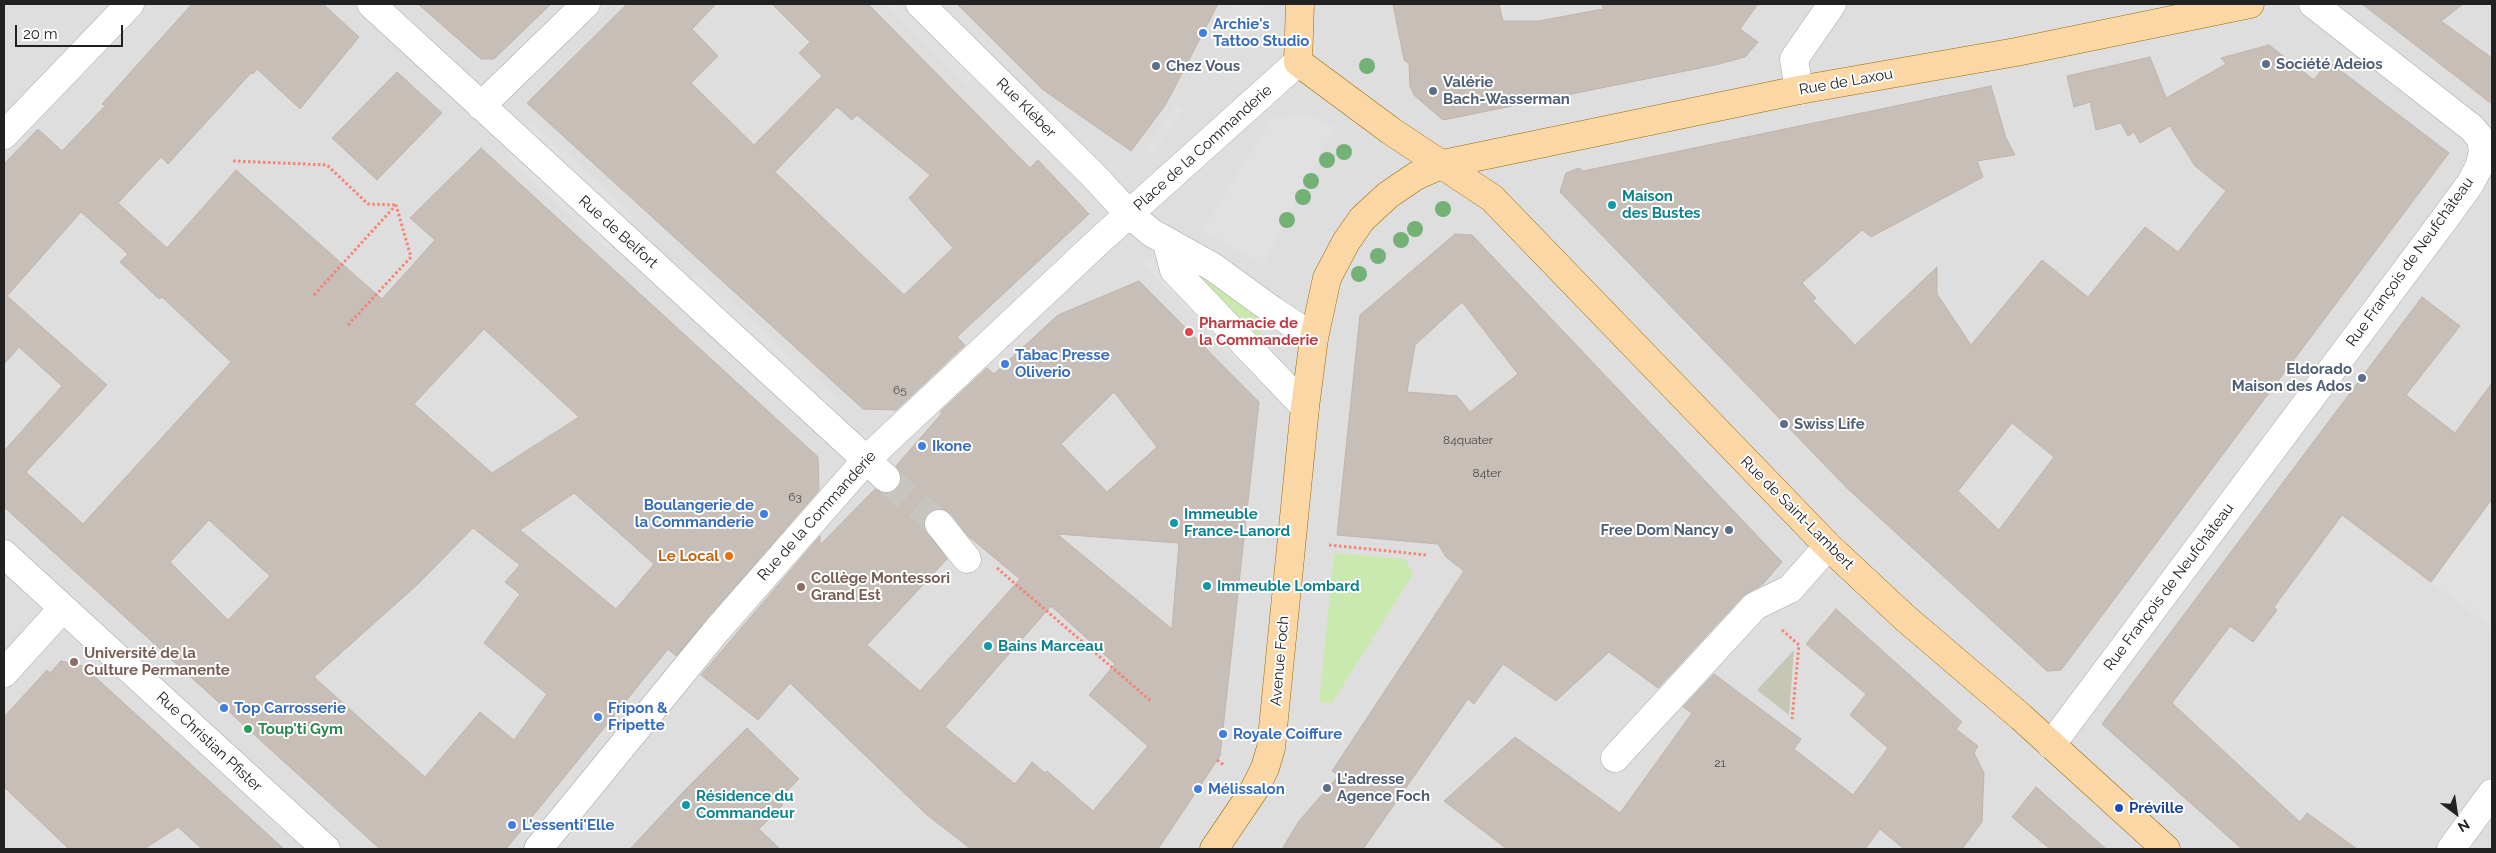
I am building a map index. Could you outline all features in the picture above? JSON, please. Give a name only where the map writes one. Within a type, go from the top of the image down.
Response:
[{"type":"main road","points":[[1300,4],[1298,62],[1391,131],[1443,164]]},
{"type":"main road","name":"Rue de Laxou","points":[[1443,164],[1799,90],[2016,52],[2250,4]]},
{"type":"main road","points":[[1314,338],[1327,278],[1346,242],[1362,219],[1388,195],[1416,176],[1443,164]]},
{"type":"main road","name":"Rue de Saint-Lambert","points":[[1443,164],[1492,198],[1508,213],[1706,422],[1828,546],[1904,618],[2051,745],[2166,849]]},
{"type":"main road","name":"Avenue Foch","points":[[1214,849],[1254,790],[1265,768],[1271,748],[1305,407],[1314,338]]},
{"type":"street","points":[[4,134],[130,4]]},
{"type":"street","name":"Rue de Belfort","points":[[371,4],[886,478]]},
{"type":"street","points":[[481,106],[586,4]]},
{"type":"street","name":"Rue Kléber","points":[[920,4],[1092,174],[1129,214]]},
{"type":"street","points":[[1799,90],[1794,59],[1832,4]]},
{"type":"street","name":"Rue François de Neufchâteau","points":[[2051,745],[2446,217],[2470,184],[2479,167],[2483,152],[2481,139],[2472,128],[2313,4]]},
{"type":"street","name":"Place de la Commanderie","points":[[1298,62],[1129,214],[1167,243],[1213,267],[1314,338]]},
{"type":"street","name":"Rue de la Commanderie","points":[[538,849],[718,630],[867,459],[1129,214]]},
{"type":"street","points":[[1167,243],[1174,270],[1305,407]]},
{"type":"street","points":[[939,524],[967,559]]},
{"type":"street","points":[[1615,758],[1755,606],[1790,589],[1828,546]]},
{"type":"street","name":"Rue Christian Pfister","points":[[4,554],[326,849]]},
{"type":"street","points":[[4,673],[63,608]]},
{"type":"street","points":[[2451,849],[2492,793]]},
{"type":"path","points":[[233,160],[327,166],[368,204],[396,205]]},
{"type":"path","points":[[314,295],[396,205]]},
{"type":"path","points":[[348,325],[411,257],[396,205]]},
{"type":"path","points":[[1329,545],[1427,554]]},
{"type":"path","points":[[967,559],[980,554],[1152,702]]},
{"type":"path","points":[[1755,606],[1798,645],[1792,719]]},
{"type":"path","points":[[1217,760],[1225,766]]},
{"type":"shaded area","points":[[4,4],[2492,4],[2492,849],[4,849]]},
{"type":"shaded area","points":[[598,4],[610,4],[530,80],[525,74]]},
{"type":"shaded area","points":[[885,4],[897,4],[973,79],[966,85]]},
{"type":"shaded area","points":[[1236,4],[1265,4],[1239,51],[1217,38]]},
{"type":"shaded area","points":[[1176,104],[1184,109],[1154,153],[1146,148]]},
{"type":"shaded area","points":[[1310,114],[1334,127],[1263,265],[1202,230],[1271,119]]},
{"type":"shaded area","points":[[532,122],[635,215],[630,222],[527,128]]},
{"type":"shaded area","points":[[514,150],[615,244],[609,251],[507,158]]},
{"type":"shaded area","points":[[1149,256],[1259,369],[1251,376],[1142,263]]},
{"type":"shaded area","points":[[698,272],[842,402],[834,410],[691,280]]},
{"type":"shaded area","points":[[2492,499],[2492,628],[2431,582]]},
{"type":"shaded area","points":[[1794,650],[1789,715],[1757,690]]},
{"type":"green space","points":[[1199,276],[1262,316],[1258,346],[1194,282]]},
{"type":"green space","points":[[1334,553],[1405,559],[1413,574],[1332,703],[1319,702]]},
{"type":"building","points":[[192,4],[323,4],[359,37],[300,109],[257,69],[253,74],[251,73],[168,164],[161,157],[118,203],[167,248],[236,170],[382,299],[435,240],[410,218],[481,148],[818,457],[819,490],[676,656],[668,649],[506,849],[380,849],[4,507],[4,451],[62,386],[19,347],[4,364],[4,164],[38,129],[62,151],[105,106],[102,104]],"holes":[[[81,212],[128,254],[120,262],[159,299],[162,297],[231,362],[83,524],[26,472],[107,385],[7,296]],[[484,329],[579,417],[492,473],[414,404]],[[574,493],[654,564],[616,609],[520,530]],[[209,520],[270,576],[228,620],[170,562]],[[473,528],[520,565],[505,582],[520,594],[484,643],[547,694],[514,740],[480,712],[425,777],[314,677],[418,584]]]},
{"type":"building","points":[[418,4],[551,4],[494,59],[481,59]]},
{"type":"building","points":[[627,4],[716,4],[692,29],[718,56],[691,83],[754,145],[822,76],[799,53],[810,42],[772,4],[868,4],[1030,168],[1038,160],[1089,214],[957,337],[965,345],[896,410],[863,409],[527,103]],"holes":[[[837,107],[852,120],[857,115],[930,175],[909,198],[953,248],[904,295],[775,172]]]},
{"type":"building","points":[[957,4],[1218,4],[1166,104],[1131,151],[1042,89]]},
{"type":"building","points":[[1393,4],[1499,4],[1503,21],[1539,21],[1603,9],[1602,4],[1758,4],[1740,29],[1758,42],[1745,57],[1715,65],[1443,120],[1414,95],[1410,86],[1409,64],[1404,60]]},
{"type":"building","points":[[2362,4],[2463,4],[2441,21],[2492,58],[2492,104]]},
{"type":"building","points":[[2269,45],[2314,80],[2328,61],[2449,153],[2061,670],[2047,671],[1848,489],[1560,192],[1566,173],[1579,168],[1583,171],[1991,86],[2006,138],[2015,155],[1977,161],[1983,177],[1871,237],[1862,230],[1802,283],[1816,298],[1813,301],[1855,345],[1937,267],[1937,294],[1971,345],[2042,260],[2088,297],[2145,227],[2178,252],[2226,191],[2195,166],[2170,126],[2140,143],[2134,132],[2128,136],[2121,123],[2096,130],[2090,102],[2074,107],[2067,76],[2150,57],[2166,98],[2226,64],[2221,58]],"holes":[[[2012,423],[2054,457],[1999,530],[1958,491]]]},
{"type":"building","points":[[397,72],[442,113],[377,180],[332,138]]},
{"type":"building","points":[[1455,234],[1472,235],[1782,562],[1762,585],[1744,595],[1658,688],[1609,652],[1556,701],[1503,664],[1474,704],[1468,699],[1363,849],[1282,849],[1299,821],[1339,775],[1332,771],[1464,571],[1446,557],[1438,544],[1337,535],[1360,315]],"holes":[[[1462,302],[1518,374],[1470,412],[1457,396],[1407,392],[1415,345]]]},
{"type":"building","points":[[1139,281],[1259,402],[1220,756],[1158,849],[971,849],[927,815],[790,683],[758,720],[701,675],[820,536],[820,545],[875,489],[883,493],[890,493],[897,489],[901,481],[901,473],[896,466],[943,412],[940,412],[987,368],[994,374],[1058,315]],"holes":[[[1114,392],[1157,447],[1107,492],[1061,444]],[[944,509],[951,514],[968,536],[1020,579],[920,691],[867,645],[947,559],[924,527],[924,519],[929,512]],[[1057,534],[1179,543],[1172,629]],[[1051,606],[1115,664],[1089,695],[1148,746],[1093,811],[1047,771],[1045,773],[1032,762],[1015,784],[945,727]]]},
{"type":"building","points":[[2422,297],[2460,326],[2406,395],[2455,433],[2492,383],[2492,499],[2431,582],[2342,515],[2274,607],[2277,610],[2253,642],[2230,626],[2172,703],[2300,822],[2307,813],[2357,849],[2242,849],[2102,724]]},
{"type":"building","points":[[1836,609],[1962,722],[1956,729],[1978,746],[1974,753],[1984,773],[1982,822],[1962,849],[1904,849],[1880,829],[1865,849],[1507,849],[1444,801],[1515,737],[1620,813],[1692,713],[1683,707],[1714,674],[1801,739],[1794,749],[1853,795],[1888,748],[1850,715],[1866,694],[1806,644]]},
{"type":"building","points":[[61,661],[83,666],[284,849],[202,849],[178,827],[144,849],[69,849],[4,787],[4,717],[47,670],[50,673]]},
{"type":"building","points":[[747,728],[799,779],[778,800],[783,805],[759,829],[780,849],[630,849],[686,789]]},
{"type":"building","points":[[2036,787],[2106,849],[2050,849],[2012,817]]},
{"type":"tunnel","points":[[886,478],[939,524]]},
{"type":"place","name":"Archie's Tattoo Studio","points":[[1203,33]]},
{"type":"place","name":"Société Adeios","points":[[2266,64]]},
{"type":"place","name":"Chez Vous","points":[[1156,66]]},
{"type":"place","name":"Valérie Bach-Wasserman","points":[[1433,91]]},
{"type":"place","name":"Maison des Bustes","points":[[1612,205]]},
{"type":"place","name":"Pharmacie de la Commanderie","points":[[1189,332]]},
{"type":"place","name":"Tabac Presse Oliverio","points":[[1005,364]]},
{"type":"place","name":"Eldorado Maison des Ados","points":[[2362,378]]},
{"type":"place","name":"Swiss Life","points":[[1784,424]]},
{"type":"place","name":"Ikone","points":[[922,446]]},
{"type":"place","name":"Boulangerie de la Commanderie","points":[[764,514]]},
{"type":"place","name":"Immeuble France-Lanord","points":[[1174,523]]},
{"type":"place","name":"Free Dom Nancy","points":[[1729,530]]},
{"type":"place","name":"Le Local","points":[[729,556]]},
{"type":"place","name":"Immeuble Lombard","points":[[1207,586]]},
{"type":"place","name":"Collège Montessori Grand Est","points":[[801,587]]},
{"type":"place","name":"Bains Marceau","points":[[988,646]]},
{"type":"place","name":"Université de la Culture Permanente","points":[[74,662]]},
{"type":"place","name":"Top Carrosserie","points":[[224,708]]},
{"type":"place","name":"Fripon & Fripette","points":[[598,717]]},
{"type":"place","name":"Toup'ti Gym","points":[[248,729]]},
{"type":"place","name":"Royale Coiffure","points":[[1223,734]]},
{"type":"place","name":"L'adresse Agence Foch","points":[[1327,788]]},
{"type":"place","name":"Mélissalon","points":[[1198,789]]},
{"type":"place","name":"Résidence du Commandeur","points":[[686,805]]},
{"type":"place","name":"Préville","points":[[2119,808]]},
{"type":"place","name":"L'essenti'Elle","points":[[512,825]]}]
